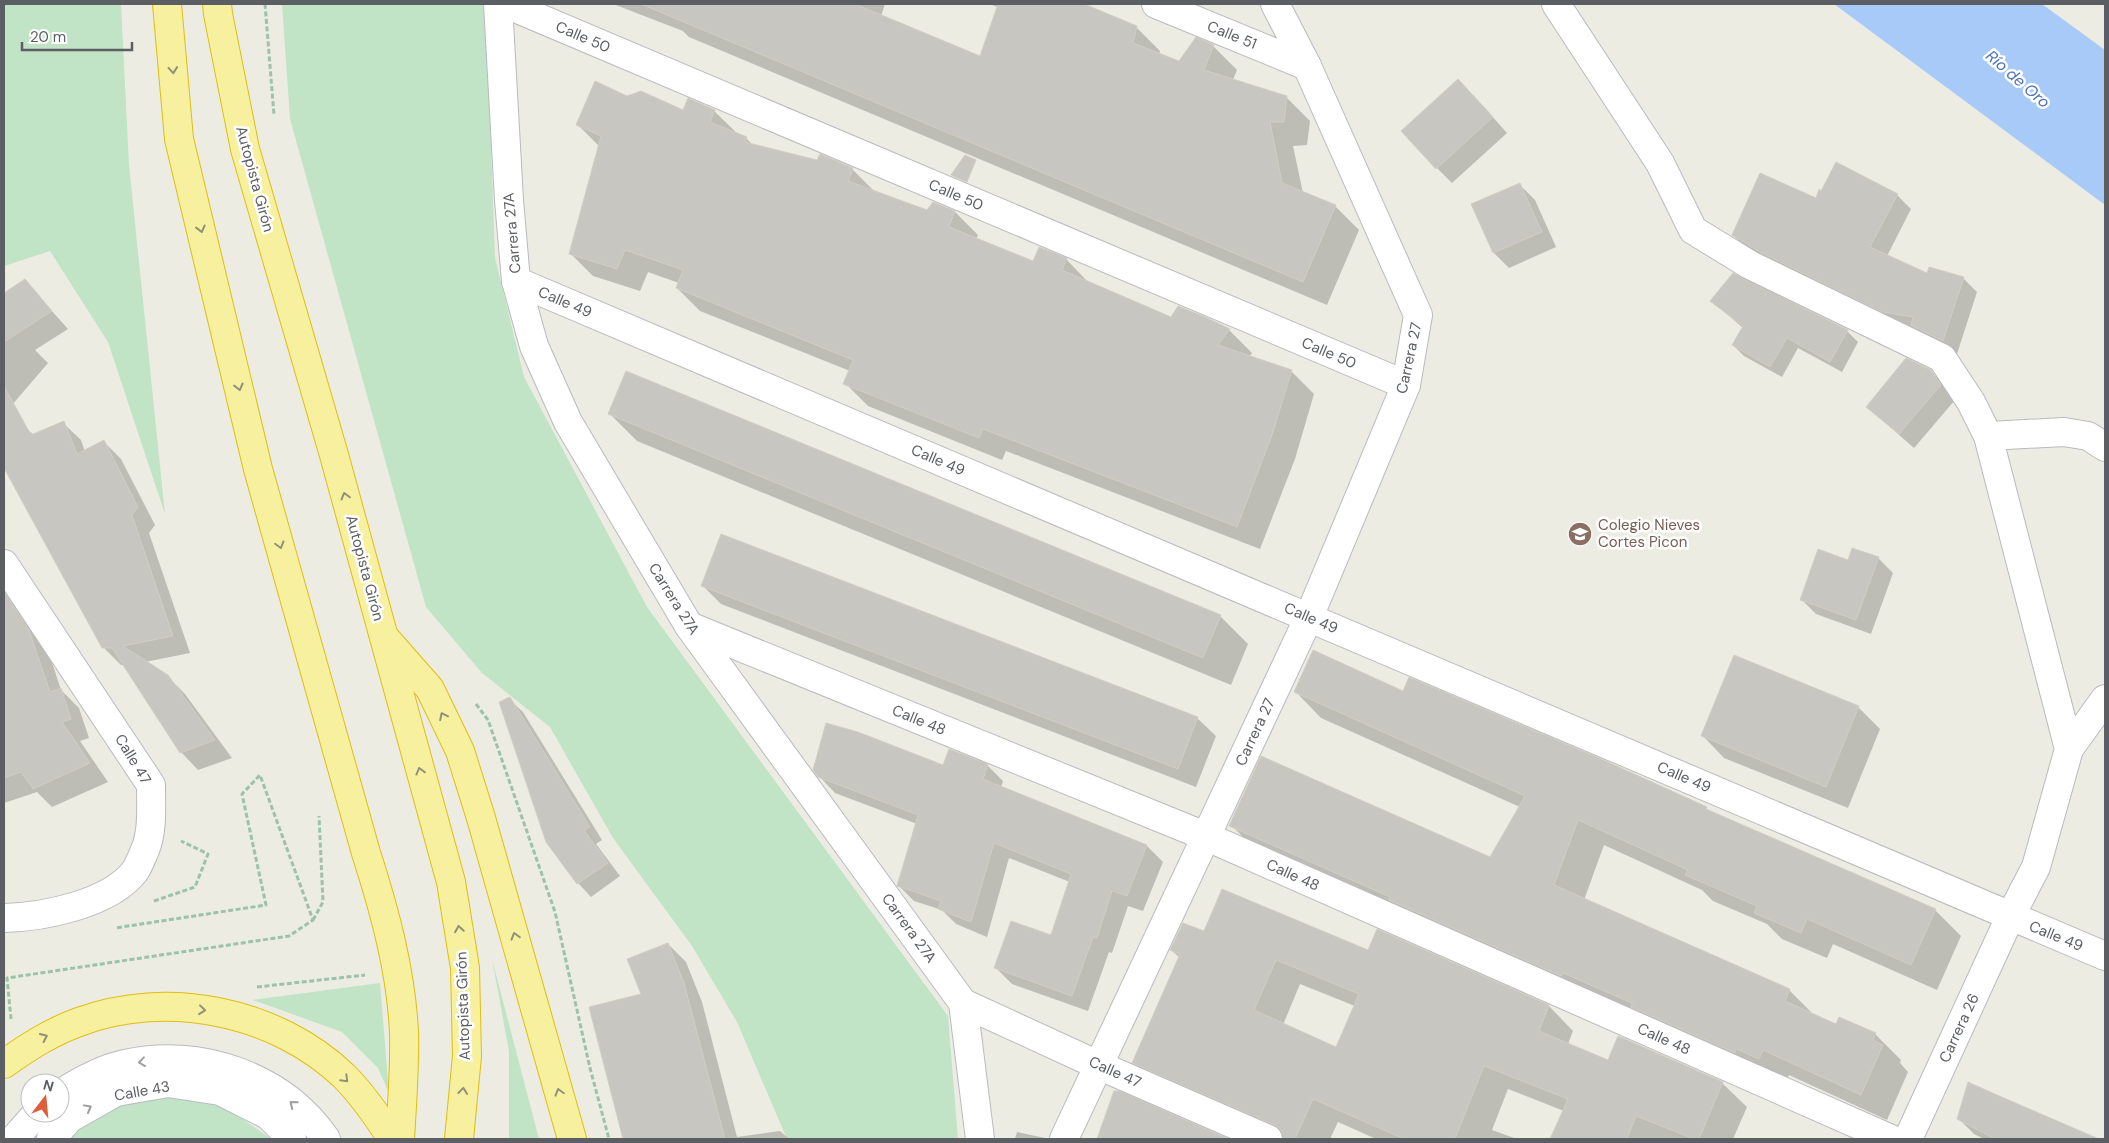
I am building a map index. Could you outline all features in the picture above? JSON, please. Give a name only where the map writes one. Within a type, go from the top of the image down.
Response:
[{"type":"highway","points":[[167,4],[181,148],[258,469],[366,854],[385,911],[398,971],[404,1032],[400,1139]]},
{"type":"highway","name":"Autopista Girón","points":[[218,4],[218,14],[245,149],[334,455],[452,882],[465,968],[467,1056],[459,1139]]},
{"type":"highway","points":[[382,634],[430,690],[460,751],[484,827],[572,1139]]},
{"type":"highway","points":[[4,1064],[37,1041],[80,1021],[126,1010],[172,1007],[219,1012],[264,1026],[306,1047],[344,1076],[374,1111],[392,1139]]},
{"type":"street","name":"Carrera 27A","points":[[498,4],[509,200],[516,281],[534,346],[568,422],[689,626],[963,1003],[980,1139]]},
{"type":"street","name":"Calle 50","points":[[506,4],[1406,386]]},
{"type":"street","name":"Calle 51","points":[[1156,4],[1307,66]]},
{"type":"street","points":[[1275,4],[1307,66]]},
{"type":"street","points":[[1556,4],[1660,163],[1693,230],[1750,264],[1942,358],[1972,402],[1988,436],[2069,749]]},
{"type":"street","name":"Carrera 27","points":[[1064,1139],[1309,617],[1406,386],[1418,315],[1307,66]]},
{"type":"street","name":"Calle 49","points":[[516,281],[2105,956]]},
{"type":"street","points":[[1988,436],[2064,432],[2088,436],[2105,447]]},
{"type":"street","name":"Calle 47","points":[[4,564],[151,785],[150,826],[146,848],[135,871],[115,888],[66,910],[27,918],[4,918]]},
{"type":"street","name":"Calle 48","points":[[689,626],[1206,836],[1891,1139]]},
{"type":"street","points":[[2069,749],[2105,699]]},
{"type":"street","name":"Carrera 26","points":[[1908,1139],[2010,917],[2036,867],[2069,749]]},
{"type":"street","name":"Calle 47","points":[[963,1003],[1098,1065],[1268,1139]]},
{"type":"street","name":"Calle 43","points":[[70,1088],[82,1080],[124,1064],[170,1058],[214,1064],[257,1079],[294,1104],[326,1139]]},
{"type":"street","name":"Calle 43","points":[[51,1139],[70,1118],[116,1092],[168,1083],[220,1091],[268,1115],[292,1139]]},
{"type":"street","points":[[14,1139],[28,1123]]},
{"type":"path","points":[[265,4],[275,124]]},
{"type":"path","points":[[472,698],[488,720],[555,912],[590,1068],[609,1139]]},
{"type":"path","points":[[112,928],[266,905],[242,794],[260,775],[313,920]]},
{"type":"path","points":[[12,1023],[7,978],[289,936],[313,920],[323,902],[319,808]]},
{"type":"path","points":[[250,988],[398,971]]},
{"type":"green space","points":[[4,4],[121,4],[129,165],[165,514],[108,342],[50,251],[4,266]]},
{"type":"green space","points":[[282,4],[486,4],[495,258],[524,377],[647,607],[948,1016],[958,1139],[787,1139],[737,1022],[692,946],[613,838],[550,727],[482,673],[426,607],[290,119]]},
{"type":"green space","points":[[492,959],[539,1139],[509,1139],[509,1051]]},
{"type":"green space","points":[[380,983],[389,1093],[378,1068],[342,1032],[253,1000]]},
{"type":"green space","points":[[172,1096],[227,1108],[271,1139],[66,1139],[69,1135],[117,1105]]},
{"type":"water","name":"Río de Oro","points":[[1834,4],[2042,4],[2105,50],[2105,205]]},
{"type":"building","points":[[641,4],[855,4],[980,56],[998,4],[1084,4],[1137,26],[1133,43],[1179,61],[1196,37],[1214,45],[1204,70],[1287,96],[1284,122],[1270,122],[1282,183],[1336,205],[1303,282]]},
{"type":"building","points":[[1458,79],[1493,117],[1436,169],[1401,131]]},
{"type":"building","points":[[595,81],[627,96],[641,91],[683,110],[688,98],[715,110],[710,122],[747,137],[745,142],[817,160],[820,154],[853,168],[848,181],[927,210],[933,202],[955,211],[949,227],[1033,261],[1039,247],[1067,258],[1062,270],[1171,317],[1178,306],[1205,317],[1230,329],[1218,345],[1292,370],[1272,435],[1237,527],[983,429],[979,438],[843,384],[853,360],[676,288],[683,270],[625,250],[617,269],[569,254],[601,136],[576,125]]},
{"type":"building","points":[[965,155],[976,160],[967,182],[951,175]]},
{"type":"building","points":[[1836,162],[1898,194],[1870,247],[1927,273],[1929,267],[1964,277],[1943,341],[1911,325],[1913,317],[1882,312],[1758,251],[1732,235],[1760,173],[1816,198],[1819,189],[1821,191]]},
{"type":"building","points":[[1520,183],[1542,232],[1493,253],[1471,204]]},
{"type":"building","points":[[1733,273],[1848,330],[1830,362],[1787,338],[1770,367],[1732,345],[1743,326],[1710,301]]},
{"type":"building","points":[[25,279],[52,311],[4,342],[4,293]]},
{"type":"building","points":[[1906,358],[1931,370],[1941,385],[1899,434],[1866,407]]},
{"type":"building","points":[[626,371],[1221,615],[1203,658],[608,414]]},
{"type":"building","points":[[4,386],[31,435],[64,421],[77,454],[104,440],[138,507],[132,515],[173,636],[123,646],[168,675],[215,740],[180,753],[112,648],[102,648],[4,468]]},
{"type":"building","points":[[721,534],[1198,717],[1178,769],[701,586]]},
{"type":"building","points":[[1852,548],[1879,557],[1856,620],[1800,600],[1818,549],[1848,560]]},
{"type":"building","points":[[4,592],[29,630],[50,692],[61,688],[71,719],[62,722],[90,763],[33,789],[21,772],[4,778]]},
{"type":"building","points":[[1313,650],[1403,691],[1409,677],[1599,758],[1707,807],[1706,809],[1936,909],[1911,965],[1807,919],[1801,933],[1754,913],[1757,906],[1685,875],[1688,870],[1578,820],[1554,885],[1790,989],[1785,1001],[1836,1024],[1839,1017],[1876,1033],[1873,1040],[1883,1045],[1861,1095],[1763,1050],[1759,1059],[1736,1049],[1735,1053],[1631,1007],[1632,1003],[1563,973],[1561,976],[1389,900],[1390,897],[1229,826],[1261,756],[1490,857],[1525,796],[1294,692]]},
{"type":"building","points":[[1734,655],[1859,706],[1826,787],[1701,736]]},
{"type":"building","points":[[510,697],[590,827],[584,830],[608,863],[577,884],[546,842],[499,702]]},
{"type":"building","points":[[826,723],[858,732],[943,765],[949,749],[988,764],[983,779],[1147,845],[1127,896],[1112,891],[1097,938],[1093,937],[1072,996],[994,968],[1011,921],[1051,935],[1071,874],[994,843],[971,922],[938,909],[941,901],[897,886],[918,815],[818,777],[813,770]]},
{"type":"building","points":[[1222,889],[1368,950],[1377,929],[1549,1005],[1539,1031],[1608,1060],[1618,1036],[1723,1082],[1699,1139],[1694,1139],[1636,1116],[1627,1139],[1550,1139],[1568,1099],[1484,1066],[1455,1139],[1404,1139],[1313,1099],[1295,1139],[1283,1139],[1281,1130],[1274,1125],[1132,1063],[1180,954],[1170,950],[1183,923],[1204,931]],"holes":[[[1276,960],[1359,994],[1336,1047],[1254,1010]]]},
{"type":"building","points":[[668,943],[684,983],[725,1139],[623,1139],[589,1007],[641,994],[627,959]]},
{"type":"building","points":[[1968,1082],[2099,1139],[1995,1139],[1957,1119]]},
{"type":"building","points":[[1114,1091],[1120,1091],[1229,1139],[1097,1139]]},
{"type":"place","name":"Colegio Nieves Cortes Picon","points":[[1580,534]]}]
